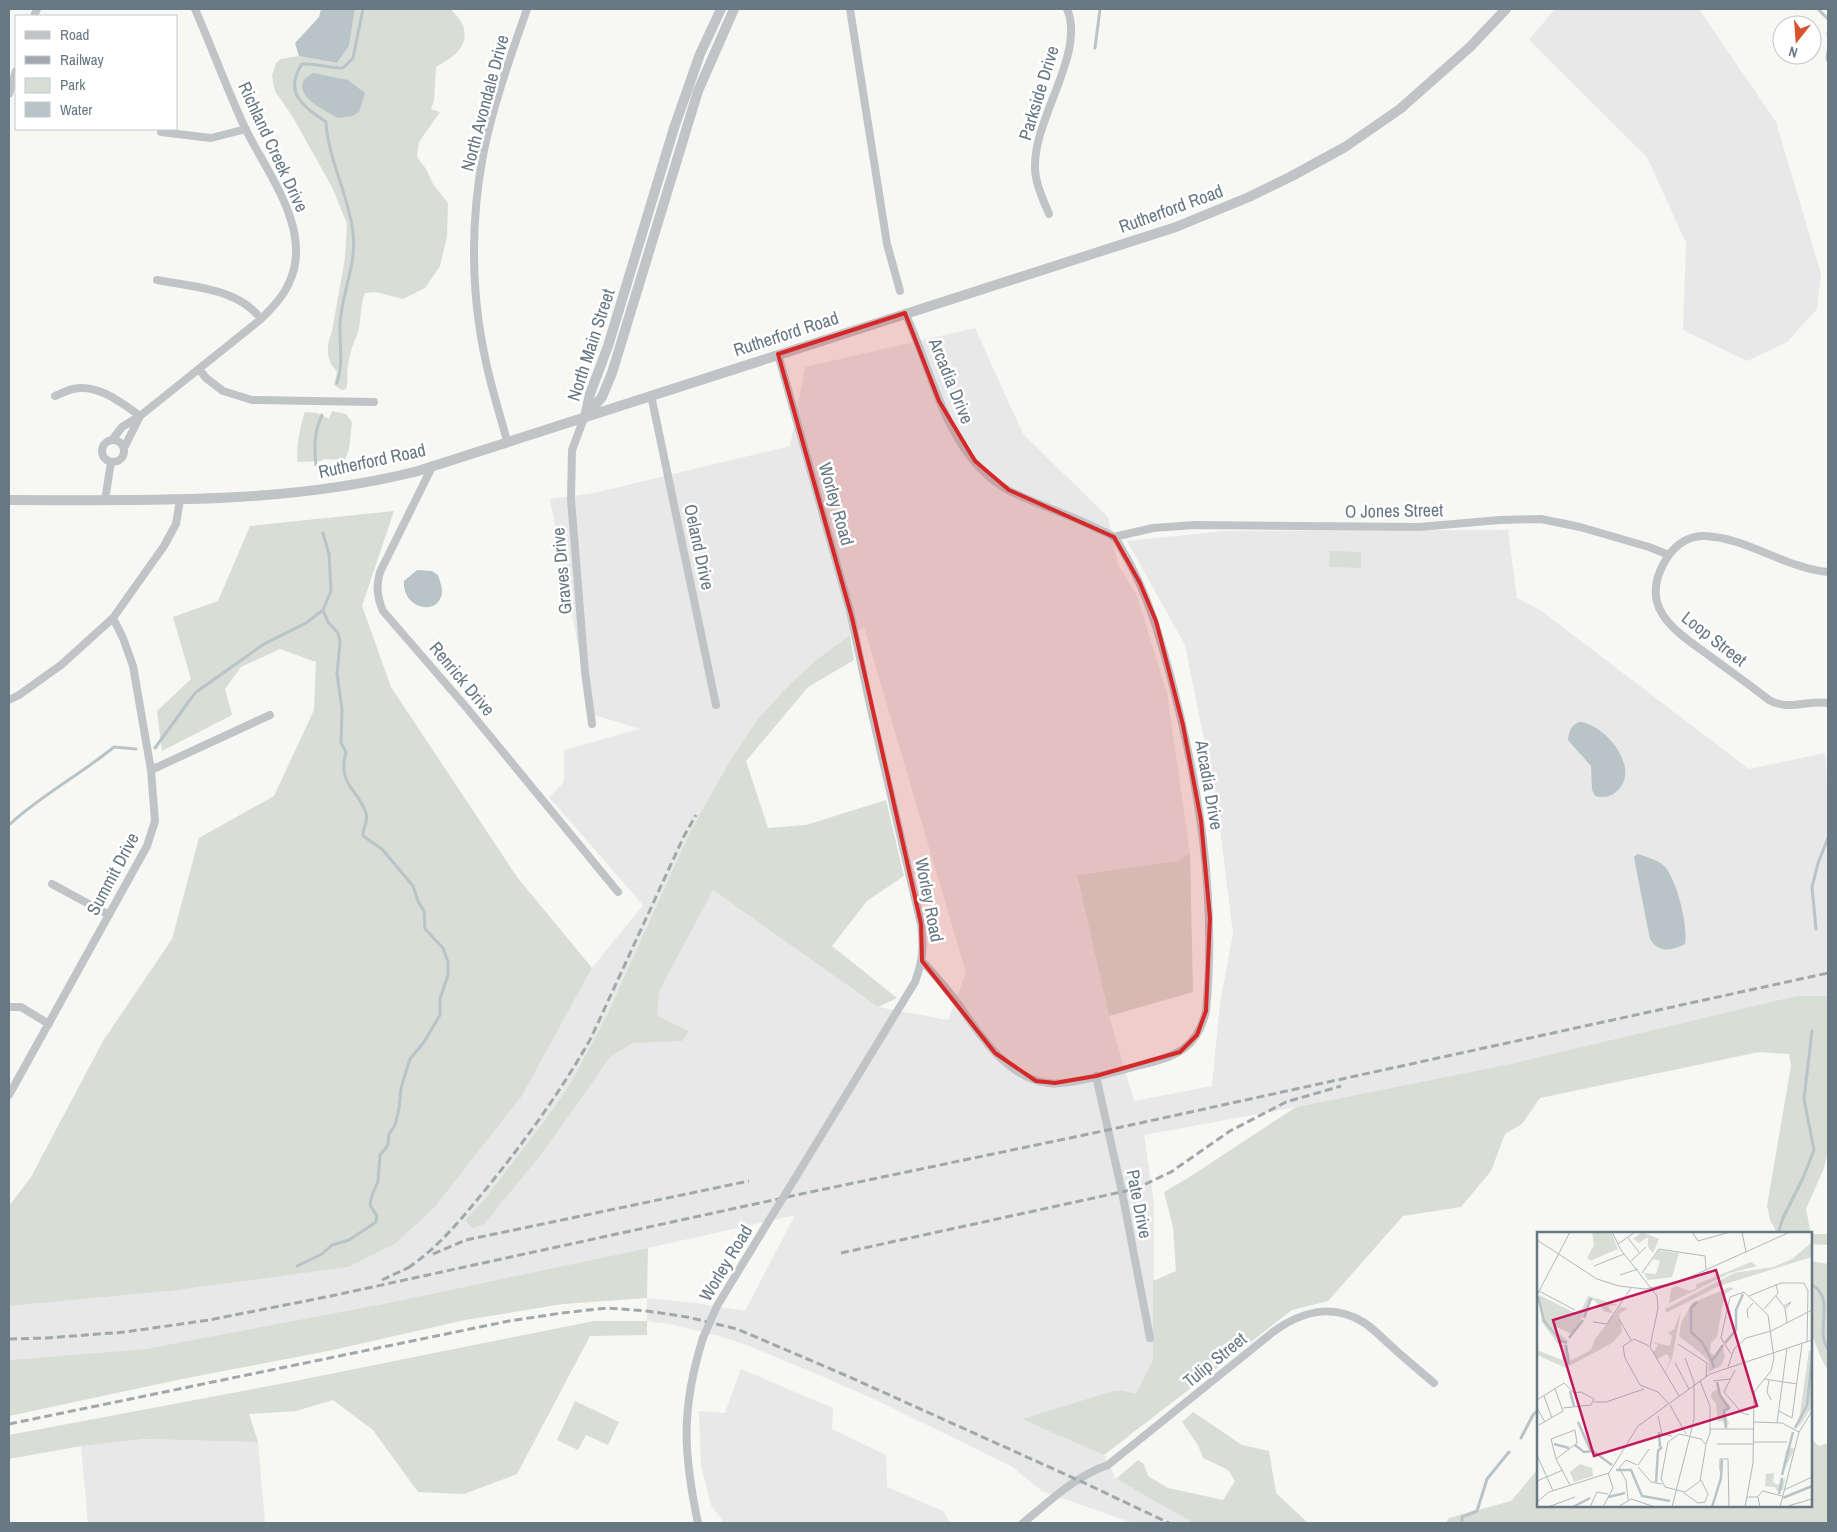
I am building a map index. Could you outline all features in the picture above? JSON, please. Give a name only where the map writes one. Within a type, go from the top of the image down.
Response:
[{"type":"street","name":"Richland Creek Drive","points":[[140,416],[124,448],[121,459],[111,462],[105,458],[102,452],[104,445],[112,440],[122,427],[140,416],[261,319],[274,306],[289,284],[294,270],[296,252],[291,219],[283,197],[246,128],[195,9]]},
{"type":"street","name":"North Avondale Drive","points":[[507,441],[490,382],[479,325],[476,299],[474,238],[476,201],[484,148],[500,88],[527,9]]},
{"type":"street","name":"North Main Street","points":[[584,418],[590,394],[608,346],[674,128],[700,54],[721,9]]},
{"type":"street","name":"North Main Street","points":[[584,418],[602,397],[612,373],[698,91],[734,9]]},
{"type":"street","points":[[850,9],[888,244],[900,291]]},
{"type":"street","name":"Parkside Drive","points":[[1049,214],[1036,180],[1036,147],[1070,48],[1071,24],[1066,9]]},
{"type":"street","name":"Rutherford Road","points":[[9,500],[239,498],[318,490],[391,477],[584,418],[1176,227],[1252,196],[1345,147],[1411,101],[1470,47],[1506,9]]},
{"type":"street","points":[[9,94],[15,74]]},
{"type":"street","points":[[161,132],[211,138],[246,128]]},
{"type":"street","points":[[674,128],[686,131]]},
{"type":"street","points":[[157,280],[228,294],[253,308],[261,319]]},
{"type":"street","name":"Arcadia Drive","points":[[906,313],[917,338],[939,401],[958,437],[975,461],[986,473],[1008,490],[1073,516],[1114,537],[1140,583],[1150,604],[1186,738],[1198,801],[1207,870],[1210,918],[1206,1011],[1203,1024],[1189,1045],[1180,1052],[1168,1057],[1096,1076],[1055,1083],[1036,1081],[1007,1064],[990,1047],[968,1020],[941,981],[922,961]]},
{"type":"street","name":"Worley Road","points":[[698,1523],[689,1474],[686,1432],[690,1387],[703,1338],[717,1306],[915,982],[924,948],[921,924],[870,705],[852,618],[778,354]]},
{"type":"street","points":[[199,369],[206,378],[223,391],[252,400],[374,402]]},
{"type":"street","points":[[55,396],[74,388],[88,388],[113,398],[140,416]]},
{"type":"street","name":"Oeland Drive","points":[[651,395],[716,705]]},
{"type":"street","name":"Graves Drive","points":[[584,418],[572,450],[571,499],[585,672],[592,724]]},
{"type":"street","points":[[112,440],[118,441],[124,448]]},
{"type":"street","name":"Richland Creek Drive","points":[[105,500],[111,462]]},
{"type":"street","name":"Renrick Drive","points":[[433,465],[380,572],[376,590],[380,605],[383,611],[466,706],[618,892]]},
{"type":"street","points":[[9,700],[61,666],[113,618],[164,546],[176,524],[180,500]]},
{"type":"street","name":"O Jones Street","points":[[1114,537],[1153,528],[1195,525],[1419,527],[1500,520],[1541,519],[1580,527],[1649,547],[1669,555]]},
{"type":"street","name":"Loop Street","points":[[1828,572],[1805,568],[1730,541],[1706,536],[1684,541],[1669,555],[1660,569],[1656,592],[1661,613],[1674,629],[1777,704],[1792,706],[1820,702],[1828,703]]},
{"type":"street","name":"Summit Drive","points":[[9,1095],[146,846],[155,821],[151,770],[133,666],[123,638],[113,618]]},
{"type":"street","points":[[151,770],[270,715]]},
{"type":"street","points":[[52,884],[109,915]]},
{"type":"street","points":[[9,1007],[21,1007],[49,1024]]},
{"type":"street","name":"Pate Drive","points":[[1096,1076],[1122,1192],[1150,1338]]},
{"type":"street","name":"Tulip Street","points":[[1023,1523],[1072,1484],[1094,1470],[1108,1465],[1273,1332],[1296,1318],[1311,1313],[1325,1312],[1338,1313],[1355,1318],[1369,1327],[1434,1383]]},
{"type":"highlighted area","points":[[905,313],[939,401],[975,461],[1009,490],[1114,537],[1140,583],[1156,621],[1183,725],[1201,820],[1210,918],[1206,1011],[1197,1035],[1180,1052],[1096,1076],[1055,1083],[1036,1081],[995,1053],[922,961],[921,924],[852,618],[778,354]]},
{"type":"shaded area","points":[[1555,9],[1699,9],[1776,122],[1821,274],[1817,309],[1787,342],[1747,361],[1683,330],[1686,243],[1647,157],[1529,40]]},
{"type":"shaded area","points":[[975,328],[1023,434],[1108,517],[1118,564],[1137,596],[1167,693],[1190,853],[1179,861],[1077,875],[1109,1016],[1134,1101],[1212,1086],[1220,1003],[1233,934],[1217,804],[1185,645],[1127,541],[1225,531],[1508,530],[1517,598],[1540,610],[1749,769],[1825,753],[1828,797],[1828,996],[1796,996],[1510,1064],[1144,1135],[1154,1204],[1153,1360],[1136,1393],[1116,1390],[1023,1419],[1104,1455],[1116,1479],[1193,1523],[1133,1523],[1042,1491],[1011,1466],[876,1400],[819,1375],[747,1345],[716,1335],[647,1321],[647,1298],[745,1311],[795,1215],[388,1303],[145,1349],[9,1360],[9,1306],[170,1291],[349,1267],[395,1244],[434,1208],[522,1096],[592,968],[643,905],[549,797],[564,782],[564,750],[640,729],[591,714],[550,499],[594,493],[790,446],[805,367]],"holes":[[[864,627],[966,973],[948,1020],[878,1007],[713,890],[472,1228],[465,1220],[483,1201],[570,1084],[607,1015],[689,834],[728,764],[757,720],[785,689],[816,660]]]},
{"type":"shaded area","points":[[741,1369],[833,1408],[832,1429],[886,1455],[887,1487],[943,1511],[950,1523],[724,1523],[711,1505],[701,1465],[699,1411],[725,1413]]},
{"type":"shaded area","points":[[146,1439],[258,1442],[265,1523],[88,1523],[81,1446]]},
{"type":"green space","points":[[355,9],[451,9],[459,18],[465,36],[457,52],[436,67],[434,100],[431,109],[440,112],[419,142],[417,157],[426,169],[433,184],[448,203],[447,237],[440,266],[425,288],[403,299],[376,292],[365,293],[359,330],[351,350],[347,371],[347,386],[346,389],[342,390],[334,385],[337,372],[331,364],[328,355],[328,344],[345,258],[347,224],[333,189],[294,119],[275,91],[272,76],[276,63],[281,59],[299,56],[337,63],[349,46]]},
{"type":"green space","points":[[332,411],[346,414],[352,422],[349,449],[345,460],[324,459],[321,461],[298,462],[297,451],[305,412],[317,413],[329,419]]},
{"type":"green space","points":[[394,511],[362,606],[391,687],[517,877],[592,968],[522,1096],[434,1208],[395,1244],[349,1267],[170,1291],[9,1306],[9,1206],[31,1177],[103,1041],[172,939],[199,838],[274,796],[314,710],[316,662],[280,649],[241,667],[225,689],[232,715],[162,751],[157,711],[191,679],[173,617],[218,601],[250,526]]},
{"type":"green space","points":[[1330,551],[1361,552],[1361,568],[1329,567]]},
{"type":"green space","points":[[850,635],[854,660],[808,687],[746,761],[768,828],[806,825],[886,800],[904,876],[867,901],[832,946],[897,998],[878,1007],[713,890],[659,991],[657,1016],[689,1031],[682,1041],[633,1043],[610,1057],[543,1152],[484,1224],[472,1228],[465,1220],[483,1201],[570,1084],[607,1015],[689,834],[728,764],[757,720],[785,689],[816,660]]},
{"type":"green space","points":[[1190,853],[1193,992],[1109,1016],[1077,875],[1178,861]]},
{"type":"green space","points":[[1796,996],[1828,996],[1828,1151],[1824,1168],[1806,1209],[1811,1232],[1776,1232],[1770,1220],[1767,1206],[1791,1066],[1789,1054],[1759,1052],[1540,1098],[1522,1124],[1505,1134],[1491,1171],[1461,1207],[1403,1216],[1328,1301],[1292,1310],[1104,1455],[1022,1419],[1116,1390],[1136,1393],[1153,1360],[1153,1281],[1176,1271],[1173,1227],[1164,1192],[1296,1107],[1510,1064]]},
{"type":"green space","points":[[1812,1234],[1828,1234],[1828,1245],[1812,1244]]},
{"type":"green space","points":[[648,1248],[647,1298],[563,1304],[465,1320],[333,1350],[182,1379],[9,1416],[9,1360],[145,1349],[388,1303]]},
{"type":"green space","points":[[1812,1261],[1828,1264],[1828,1371],[1812,1335]]},
{"type":"green space","points":[[594,1321],[647,1321],[647,1335],[590,1336],[517,1474],[464,1494],[418,1492],[373,1430],[333,1400],[296,1411],[249,1414],[258,1442],[145,1439],[81,1446],[9,1459],[9,1435],[285,1383]]},
{"type":"green space","points":[[575,1401],[619,1422],[608,1445],[586,1435],[578,1450],[557,1440]]},
{"type":"green space","points":[[1193,1412],[1242,1445],[1269,1451],[1276,1493],[1308,1523],[1193,1523],[1116,1479],[1138,1460],[1144,1464],[1148,1476],[1168,1488],[1223,1500],[1235,1481],[1228,1470],[1203,1458],[1198,1445],[1182,1422]]},
{"type":"green space","points":[[1812,1440],[1819,1446],[1828,1443],[1828,1523],[1446,1523],[1449,1518],[1511,1501],[1537,1470],[1537,1507],[1812,1507]]},
{"type":"water","points":[[321,9],[355,9],[349,46],[337,63],[299,56],[295,43],[319,17]]},
{"type":"water","points":[[313,73],[348,80],[365,93],[359,112],[352,116],[338,118],[307,98],[302,86],[305,79]]},
{"type":"water","points":[[417,570],[432,571],[438,575],[442,594],[437,603],[432,606],[419,606],[408,597],[405,590],[404,581]]},
{"type":"water","points":[[1579,722],[1589,724],[1600,730],[1617,749],[1623,760],[1625,772],[1623,783],[1612,795],[1595,796],[1592,790],[1591,766],[1568,740],[1570,730]]},
{"type":"water","points":[[1638,854],[1660,863],[1670,875],[1678,895],[1683,916],[1686,936],[1685,944],[1675,948],[1661,949],[1653,944],[1650,939],[1634,857]]},
{"type":"waterway","points":[[337,383],[341,361],[341,312],[353,256],[354,244],[351,219],[330,150],[326,122],[298,98],[294,83],[302,64],[343,68],[353,58],[363,9]]},
{"type":"waterway","points":[[1095,48],[1100,9]]},
{"type":"waterway","points":[[1818,9],[1828,19]]},
{"type":"waterway","points":[[1828,51],[1828,61]]},
{"type":"waterway","points":[[316,465],[315,439],[322,415]]},
{"type":"waterway","points":[[155,748],[195,693],[264,644],[306,623],[323,610],[331,591],[329,554],[323,533]]},
{"type":"waterway","points":[[297,1266],[322,1254],[332,1245],[349,1240],[376,1222],[377,1216],[370,1205],[378,1181],[380,1155],[388,1145],[389,1134],[395,1125],[401,1088],[410,1059],[424,1042],[440,1015],[440,999],[448,975],[448,962],[443,948],[425,929],[424,911],[413,886],[382,849],[363,836],[367,819],[366,813],[346,779],[344,772],[346,752],[341,743],[342,709],[337,674],[340,642],[338,633],[328,622],[323,610]]},
{"type":"waterway","points":[[9,825],[34,804],[114,747],[136,749]]},
{"type":"waterway","points":[[1816,929],[1812,887],[1818,863],[1828,838]]},
{"type":"waterway","points":[[1778,1232],[1814,1150],[1804,1099],[1812,1031]]},
{"type":"waterway","points":[[1812,1285],[1819,1290],[1823,1298],[1823,1332],[1824,1341],[1828,1349]]},
{"type":"waterway","points":[[1521,1438],[1537,1411]]},
{"type":"waterway","points":[[1462,1523],[1462,1517],[1477,1511],[1487,1479],[1509,1452]]},
{"type":"railway","points":[[408,1268],[440,1241],[468,1210],[500,1171],[555,1096],[591,1038],[684,836],[696,815]]},
{"type":"railway","points":[[9,1339],[125,1332],[209,1320],[331,1296],[801,1194],[1108,1130],[1828,973]]},
{"type":"railway","points":[[841,1253],[1135,1189],[1171,1172],[1230,1131],[1286,1102],[1341,1086]]},
{"type":"railway","points":[[433,1254],[466,1240],[749,1181]]},
{"type":"railway","points":[[382,1280],[414,1265]]},
{"type":"railway","points":[[9,1424],[509,1321],[607,1308],[647,1311],[687,1317],[737,1329],[845,1375],[1169,1523]]}]
